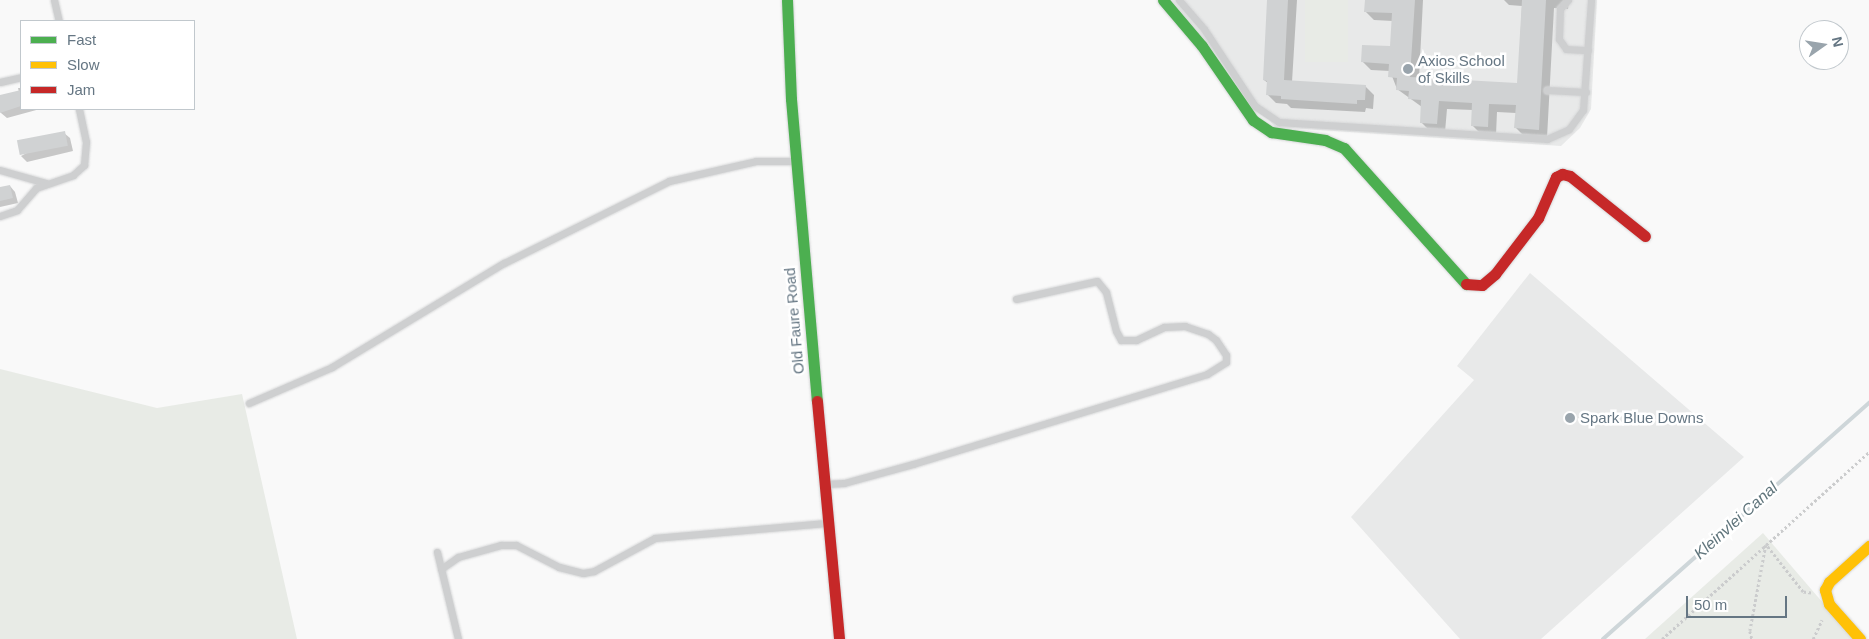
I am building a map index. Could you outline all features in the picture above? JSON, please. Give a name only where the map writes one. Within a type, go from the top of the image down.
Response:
[{"type":"street","name":"Old Faure Road","points":[[787,0],[796,161],[839,639]]},
{"type":"street","points":[[1164,0],[1202,46],[1252,120],[1271,132],[1338,144],[1356,159],[1403,216],[1468,286],[1482,285],[1495,274],[1538,218],[1556,177],[1562,174],[1570,176],[1645,236]]},
{"type":"street","points":[[1860,639],[1827,599],[1829,582],[1869,546]]},
{"type":"lane","points":[[54,0],[59,20]]},
{"type":"lane","points":[[1179,0],[1204,29],[1255,106],[1279,122],[1547,139],[1562,134],[1575,124],[1584,110],[1591,0]]},
{"type":"lane","points":[[1568,0],[1560,9],[1559,39],[1566,49],[1588,50]]},
{"type":"lane","points":[[0,82],[20,77]]},
{"type":"lane","points":[[1546,90],[1586,92]]},
{"type":"lane","points":[[0,216],[17,210],[36,188],[73,175],[84,165],[86,142],[78,110]]},
{"type":"lane","points":[[249,403],[332,367],[504,263],[604,210],[669,181],[756,161],[796,161]]},
{"type":"lane","points":[[0,170],[47,183]]},
{"type":"lane","points":[[824,484],[844,483],[951,452],[1207,374],[1226,362],[1223,347],[1216,340],[1208,334],[1185,326],[1164,327],[1136,340],[1121,340],[1116,331],[1106,292],[1097,281],[1016,299]]},
{"type":"lane","points":[[441,569],[467,553],[509,545],[537,554],[559,567],[583,573],[594,571],[655,538],[828,523]]},
{"type":"lane","points":[[437,552],[458,639]]},
{"type":"path","points":[[1662,639],[1869,452]]},
{"type":"path","points":[[1766,545],[1803,592],[1827,599],[1813,639]]},
{"type":"path","points":[[1752,639],[1750,631],[1766,545]]},
{"type":"shaded area","name":"Axios School of Skills","points":[[1171,0],[1597,0],[1591,109],[1580,128],[1561,146],[1275,127]]},
{"type":"shaded area","points":[[1305,0],[1348,0],[1348,62],[1305,62]]},
{"type":"shaded area","name":"Spark Blue Downs","points":[[1530,273],[1744,457],[1541,639],[1460,639],[1351,517],[1474,380],[1457,366]]},
{"type":"shaded area","points":[[0,369],[157,408],[242,394],[297,639],[0,639]]},
{"type":"shaded area","points":[[1763,533],[1854,639],[1645,639]]},
{"type":"building","points":[[1267,0],[1288,0],[1284,80],[1366,85],[1365,100],[1357,100],[1357,104],[1281,99],[1281,96],[1266,95],[1267,81],[1263,80]]},
{"type":"building","points":[[1365,0],[1415,0],[1410,77],[1517,83],[1522,0],[1546,0],[1539,130],[1514,128],[1516,105],[1489,104],[1488,127],[1471,126],[1472,103],[1439,101],[1437,124],[1420,123],[1421,100],[1408,99],[1409,91],[1396,90],[1397,78],[1388,77],[1389,64],[1361,62],[1362,45],[1390,46],[1392,13],[1364,12]]},
{"type":"building","points":[[20,90],[20,106],[0,113],[0,95]]},
{"type":"building","points":[[65,131],[68,146],[20,155],[17,140]]},
{"type":"building","points":[[10,185],[13,198],[0,201],[0,187]]},
{"type":"waterway","name":"Kleinvlei Canal","points":[[1603,639],[1869,403]]},
{"type":"traffic: fast","points":[[787,0],[791,99],[817,401]]},
{"type":"traffic: fast","points":[[1163,0],[1202,46],[1253,120],[1271,132],[1325,140],[1344,148],[1466,284]]},
{"type":"traffic: slow","points":[[1860,639],[1829,604],[1825,590],[1829,582],[1869,546]]},
{"type":"traffic: jam","points":[[1466,284],[1482,285],[1495,274],[1538,218],[1556,177],[1562,174],[1570,176],[1645,236]]},
{"type":"traffic: jam","points":[[817,401],[839,639]]},
{"type":"place","name":"Axios School of Skills","points":[[1408,69]]},
{"type":"place","name":"Spark Blue Downs","points":[[1570,418]]}]
